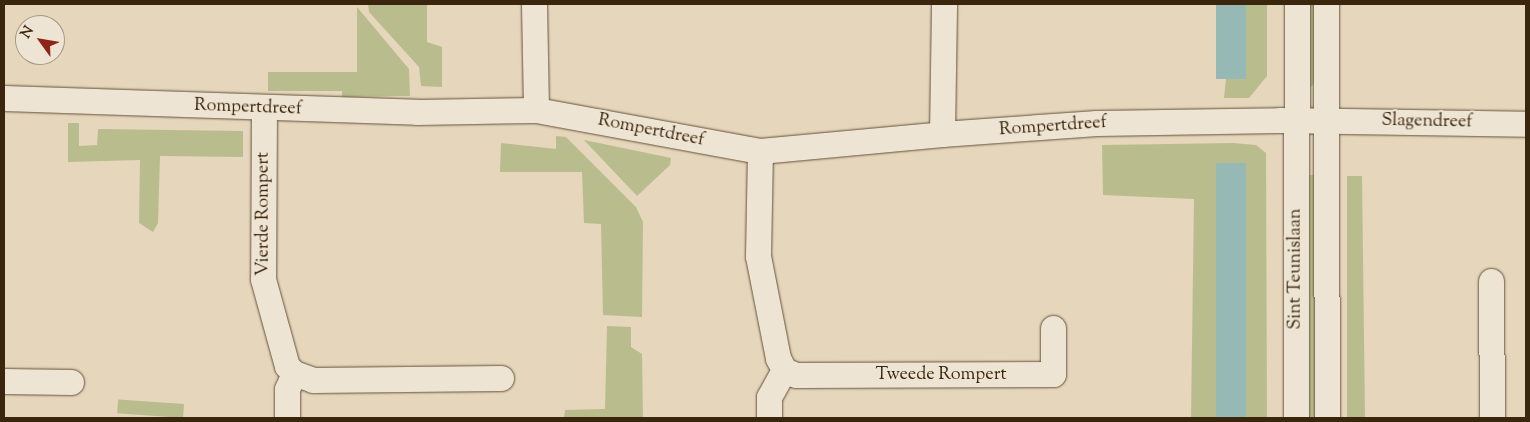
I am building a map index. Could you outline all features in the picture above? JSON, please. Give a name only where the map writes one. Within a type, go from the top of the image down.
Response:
[{"type":"street","points":[[534,4],[536,110]]},
{"type":"street","points":[[942,134],[944,4]]},
{"type":"street","name":"Sint Teunislaan","points":[[1296,418],[1297,4]]},
{"type":"street","name":"Sint Teunislaan","points":[[1326,4],[1327,418]]},
{"type":"street","name":"Rompertdreef","points":[[4,98],[417,112],[536,110],[760,151],[942,134],[1097,123],[1297,120]]},
{"type":"street","name":"Vierde Rompert","points":[[264,108],[263,279],[286,366],[294,373]]},
{"type":"street","points":[[1297,120],[1327,121]]},
{"type":"street","name":"Slagendreef","points":[[1327,121],[1526,124]]},
{"type":"street","points":[[760,151],[758,256],[778,358],[784,370],[769,397],[769,418]]},
{"type":"street","points":[[1491,280],[1492,418]]},
{"type":"street","name":"Tweede Rompert","points":[[784,370],[796,375],[1052,374],[1054,328]]},
{"type":"street","points":[[287,418],[287,389],[294,373],[313,380],[501,378]]},
{"type":"street","points":[[4,381],[71,382]]},
{"type":"green space","points":[[368,4],[427,4],[427,42],[442,47],[442,87],[421,86],[419,67],[369,12]]},
{"type":"green space","points":[[1246,4],[1267,4],[1267,76],[1249,98],[1224,98],[1226,79],[1246,78]]},
{"type":"green space","points":[[1303,4],[1320,4],[1314,84],[1308,89]]},
{"type":"green space","points":[[357,7],[409,69],[410,96],[342,97],[342,91],[268,91],[268,72],[357,72]]},
{"type":"green space","points":[[68,123],[79,123],[79,146],[97,145],[98,129],[243,131],[243,157],[160,156],[158,223],[153,232],[139,223],[140,160],[68,162]]},
{"type":"green space","points":[[556,136],[566,137],[636,207],[643,222],[642,317],[603,315],[601,224],[584,223],[582,172],[500,172],[501,143],[556,149]]},
{"type":"green space","points":[[584,140],[671,158],[670,165],[637,196]]},
{"type":"green space","points":[[1233,143],[1256,145],[1266,153],[1267,418],[1244,418],[1246,163],[1234,163],[1216,165],[1217,418],[1191,418],[1194,199],[1103,195],[1102,145]]},
{"type":"green space","points":[[1302,175],[1320,175],[1320,418],[1302,418]]},
{"type":"green space","points":[[1347,176],[1362,176],[1365,418],[1347,418]]},
{"type":"green space","points":[[607,326],[631,327],[631,347],[642,354],[643,418],[564,418],[565,410],[605,409]]},
{"type":"green space","points":[[118,399],[184,404],[183,418],[117,413]]},
{"type":"water","points":[[1216,4],[1246,4],[1246,79],[1216,79]]},
{"type":"water","points":[[1216,163],[1246,163],[1246,418],[1216,418]]}]
